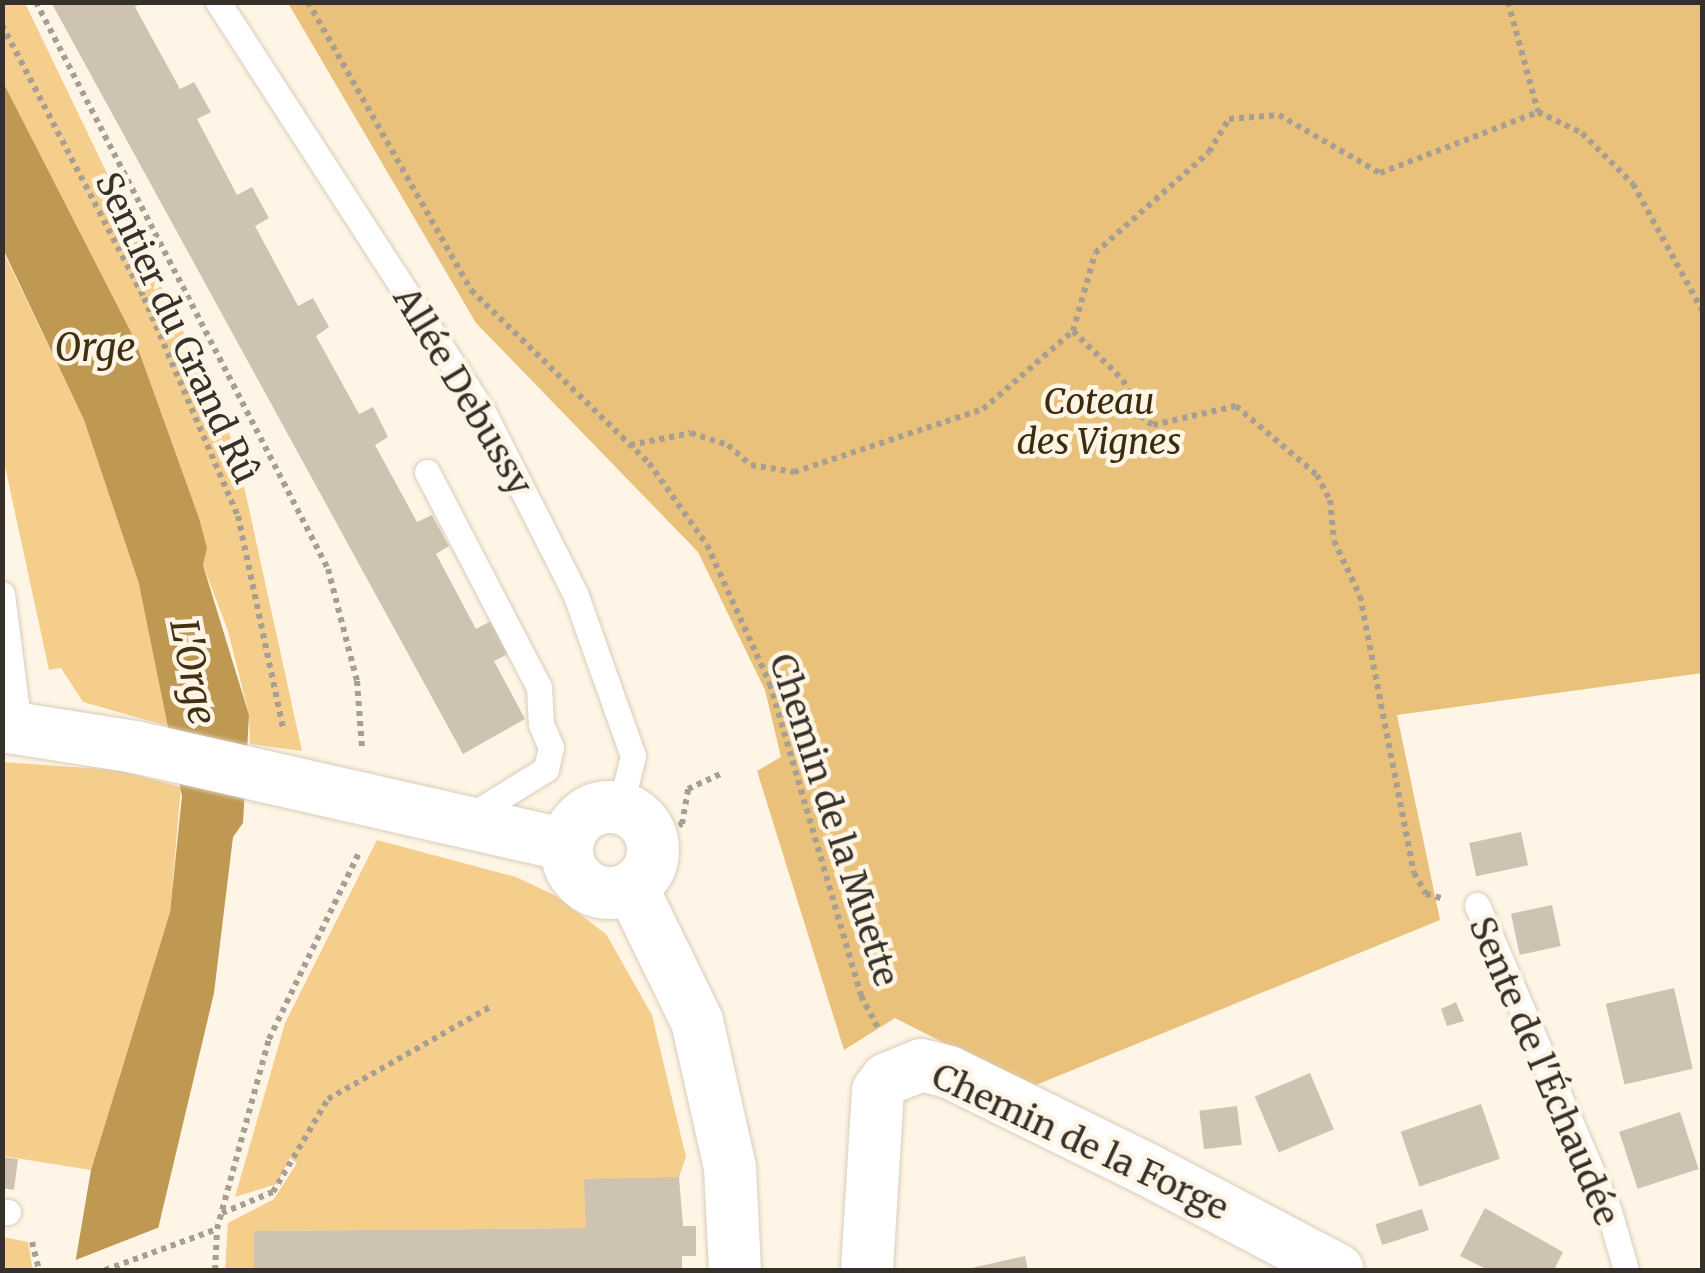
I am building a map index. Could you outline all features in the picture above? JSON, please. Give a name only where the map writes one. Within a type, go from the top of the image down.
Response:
[{"type":"street","points":[[10,727],[134,747],[567,845]]},
{"type":"street","points":[[591,811],[635,822],[650,865],[632,888],[592,890],[572,872],[567,845],[591,811]]},
{"type":"street","points":[[632,888],[698,1021],[730,1168],[735,1270]]},
{"type":"street","name":"Chemin de la Forge","points":[[867,1270],[878,1092],[901,1072],[921,1065],[949,1072],[1338,1270]]},
{"type":"lane","name":"Allée Debussy","points":[[218,2],[482,408],[575,592],[634,756],[635,822]]},
{"type":"lane","points":[[427,472],[539,688],[541,724],[551,747],[546,769],[460,822]]},
{"type":"lane","points":[[2,594],[10,727]]},
{"type":"lane","name":"Sente de l'Échaudée","points":[[1477,905],[1609,1211],[1626,1270]]},
{"type":"path","points":[[36,2],[328,569],[357,682],[368,801],[366,838],[254,1083],[221,1213],[215,1270]]},
{"type":"path","name":"Chemin de la Muette","points":[[308,2],[471,290],[630,444],[708,545],[770,684],[861,996],[901,1072]]},
{"type":"path","points":[[1508,2],[1538,112]]},
{"type":"path","name":"Sentier du Grand Rû","points":[[2,26],[144,298],[238,516],[282,722],[282,780]]},
{"type":"path","points":[[630,444],[690,433],[728,445],[751,464],[794,472],[984,409],[1073,331],[1096,253],[1210,152],[1229,119],[1279,115],[1380,173],[1538,112],[1582,133],[1634,184],[1702,310]]},
{"type":"path","name":"Sente de l'Échaudée","points":[[1073,331],[1123,380],[1140,416],[1153,425],[1236,406],[1317,475],[1330,500],[1334,541],[1360,596],[1414,873],[1426,894],[1477,905]]},
{"type":"path","points":[[635,822],[682,824],[688,789],[722,773]]},
{"type":"path","points":[[221,1213],[273,1192],[328,1100],[492,1006]]},
{"type":"path","points":[[105,1270],[218,1229]]},
{"type":"shaded area","points":[[2,3],[25,3],[219,406],[237,454],[302,751],[250,744],[249,715],[228,631],[203,565],[206,548],[199,518],[135,340],[3,82]]},
{"type":"shaded area","points":[[2,249],[84,420],[139,584],[171,727],[83,702],[61,668],[49,670],[3,457]]},
{"type":"shaded area","points":[[2,762],[117,770],[181,787],[170,912],[91,1170],[3,1156]]},
{"type":"shaded area","points":[[377,840],[516,877],[556,896],[606,934],[652,1015],[686,1157],[679,1177],[586,1228],[254,1231],[254,1270],[225,1270],[228,1223],[274,1199],[297,1163],[290,1158],[277,1184],[235,1197],[285,1023]]},
{"type":"shaded area","points":[[3,1237],[28,1242],[33,1270],[3,1270]]},
{"type":"green space","name":"Coteau des Vignes","points":[[288,3],[1702,3],[1702,673],[1397,715],[1440,920],[1031,1087],[895,1018],[844,1050],[757,771],[781,757],[765,690],[698,552],[476,323]]},
{"type":"water","name":"Orge","points":[[3,82],[135,340],[199,518],[207,548],[203,565],[249,715],[243,823],[233,837],[214,993],[158,1229],[74,1270],[91,1170],[170,912],[182,796],[139,584],[84,420],[3,249]]},
{"type":"pier","points":[[165,1225],[162,1269],[74,1270],[73,1261]]},
{"type":"building","points":[[51,2],[142,2],[135,7],[180,89],[194,82],[211,112],[197,119],[237,195],[252,187],[269,218],[255,226],[298,306],[313,298],[329,327],[316,336],[359,414],[373,407],[388,437],[375,445],[417,522],[432,515],[449,546],[436,554],[476,629],[491,621],[508,654],[494,661],[525,719],[463,754]]},
{"type":"building","points":[[1521,832],[1528,865],[1476,876],[1469,843]]},
{"type":"building","points":[[1552,905],[1561,946],[1520,955],[1511,914]]},
{"type":"building","points":[[1674,988],[1693,1069],[1624,1085],[1606,1004]]},
{"type":"building","points":[[1456,1002],[1464,1021],[1447,1026],[1441,1009]]},
{"type":"building","points":[[1310,1073],[1334,1129],[1279,1153],[1255,1096]]},
{"type":"building","points":[[1481,1104],[1500,1159],[1420,1187],[1401,1132]]},
{"type":"building","points":[[1237,1106],[1242,1145],[1204,1149],[1199,1111]]},
{"type":"building","points":[[1680,1112],[1699,1169],[1638,1189],[1619,1132]]},
{"type":"building","points":[[2,1157],[18,1159],[14,1190],[2,1188]]},
{"type":"building","points":[[679,1177],[683,1226],[696,1226],[696,1256],[682,1256],[682,1270],[254,1270],[254,1231],[586,1228],[584,1179]]},
{"type":"building","points":[[1485,1208],[1563,1252],[1554,1270],[1488,1270],[1460,1256]]},
{"type":"building","points":[[1422,1209],[1429,1230],[1382,1245],[1375,1224]]},
{"type":"building","points":[[1025,1256],[1028,1270],[967,1270],[967,1269]]},
{"type":"water label","name":"L'Orge","points":[[193,672]]}]
